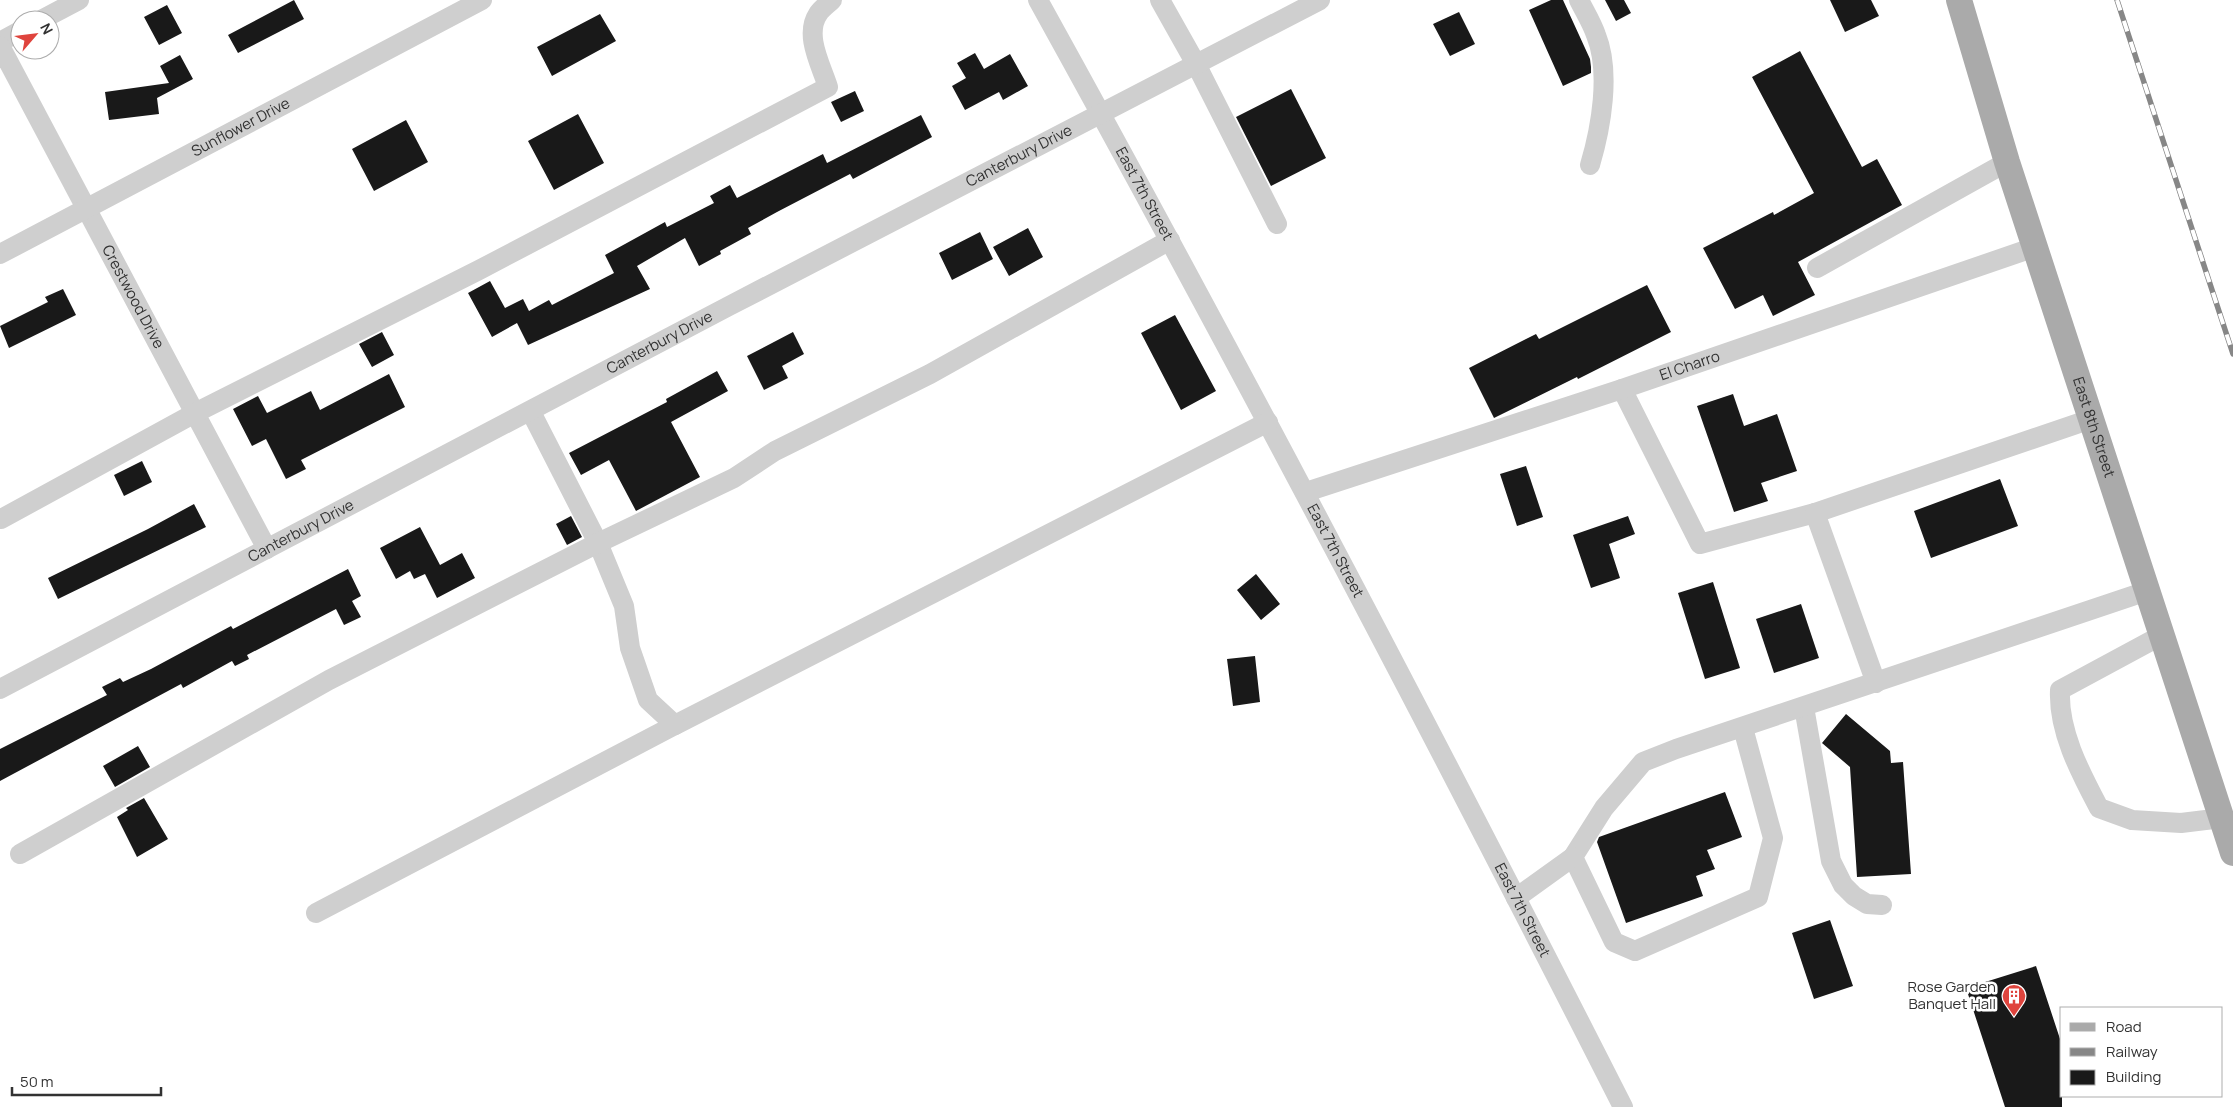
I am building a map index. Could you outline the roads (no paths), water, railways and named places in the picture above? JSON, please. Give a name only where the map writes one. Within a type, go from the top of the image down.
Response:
[{"type":"main road","name":"East 8th Street","points":[[1959,0],[2007,162],[2233,853]]},
{"type":"street","points":[[60,10],[79,0]]},
{"type":"street","name":"Sunflower Drive","points":[[0,254],[482,0]]},
{"type":"street","points":[[1,519],[195,413],[479,270],[828,87],[813,42],[813,26],[818,12],[832,0]]},
{"type":"street","name":"East 7th Street","points":[[1038,0],[1306,492],[1623,1107]]},
{"type":"street","name":"Canterbury Drive","points":[[0,689],[267,548],[531,412],[728,306],[1320,0]]},
{"type":"street","points":[[1579,0],[1597,36],[1602,64],[1602,111],[1590,164]]},
{"type":"street","points":[[1167,3],[1277,224]]},
{"type":"street","name":"Crestwood Drive","points":[[0,46],[267,548]]},
{"type":"street","points":[[1817,268],[2007,162]]},
{"type":"street","points":[[20,854],[329,680],[598,543],[734,478],[775,451],[930,374],[1170,240]]},
{"type":"street","name":"El Charro","points":[[1306,492],[1622,388],[2035,248]]},
{"type":"street","points":[[1622,388],[1700,544],[1815,513],[2091,419]]},
{"type":"street","points":[[531,412],[598,543],[624,606],[630,648],[648,700],[675,725]]},
{"type":"street","points":[[316,913],[675,725],[1268,422]]},
{"type":"street","points":[[1815,513],[1876,683]]},
{"type":"street","points":[[1516,898],[1573,856],[1604,808],[1643,762],[1676,749],[2147,590]]},
{"type":"street","points":[[2162,635],[2060,690],[2059,705],[2076,764],[2099,808],[2132,820],[2181,823],[2222,818]]},
{"type":"street","points":[[1804,707],[1831,861],[1843,885],[1854,896],[1867,904],[1882,905]]},
{"type":"street","points":[[1573,856],[1614,942],[1634,951],[1758,897],[1773,838],[1742,728]]},
{"type":"railway","points":[[2117,0],[2233,354]]},
{"type":"place","name":"Rose Garden Banquet Hall","points":[[2014,1017]]}]
